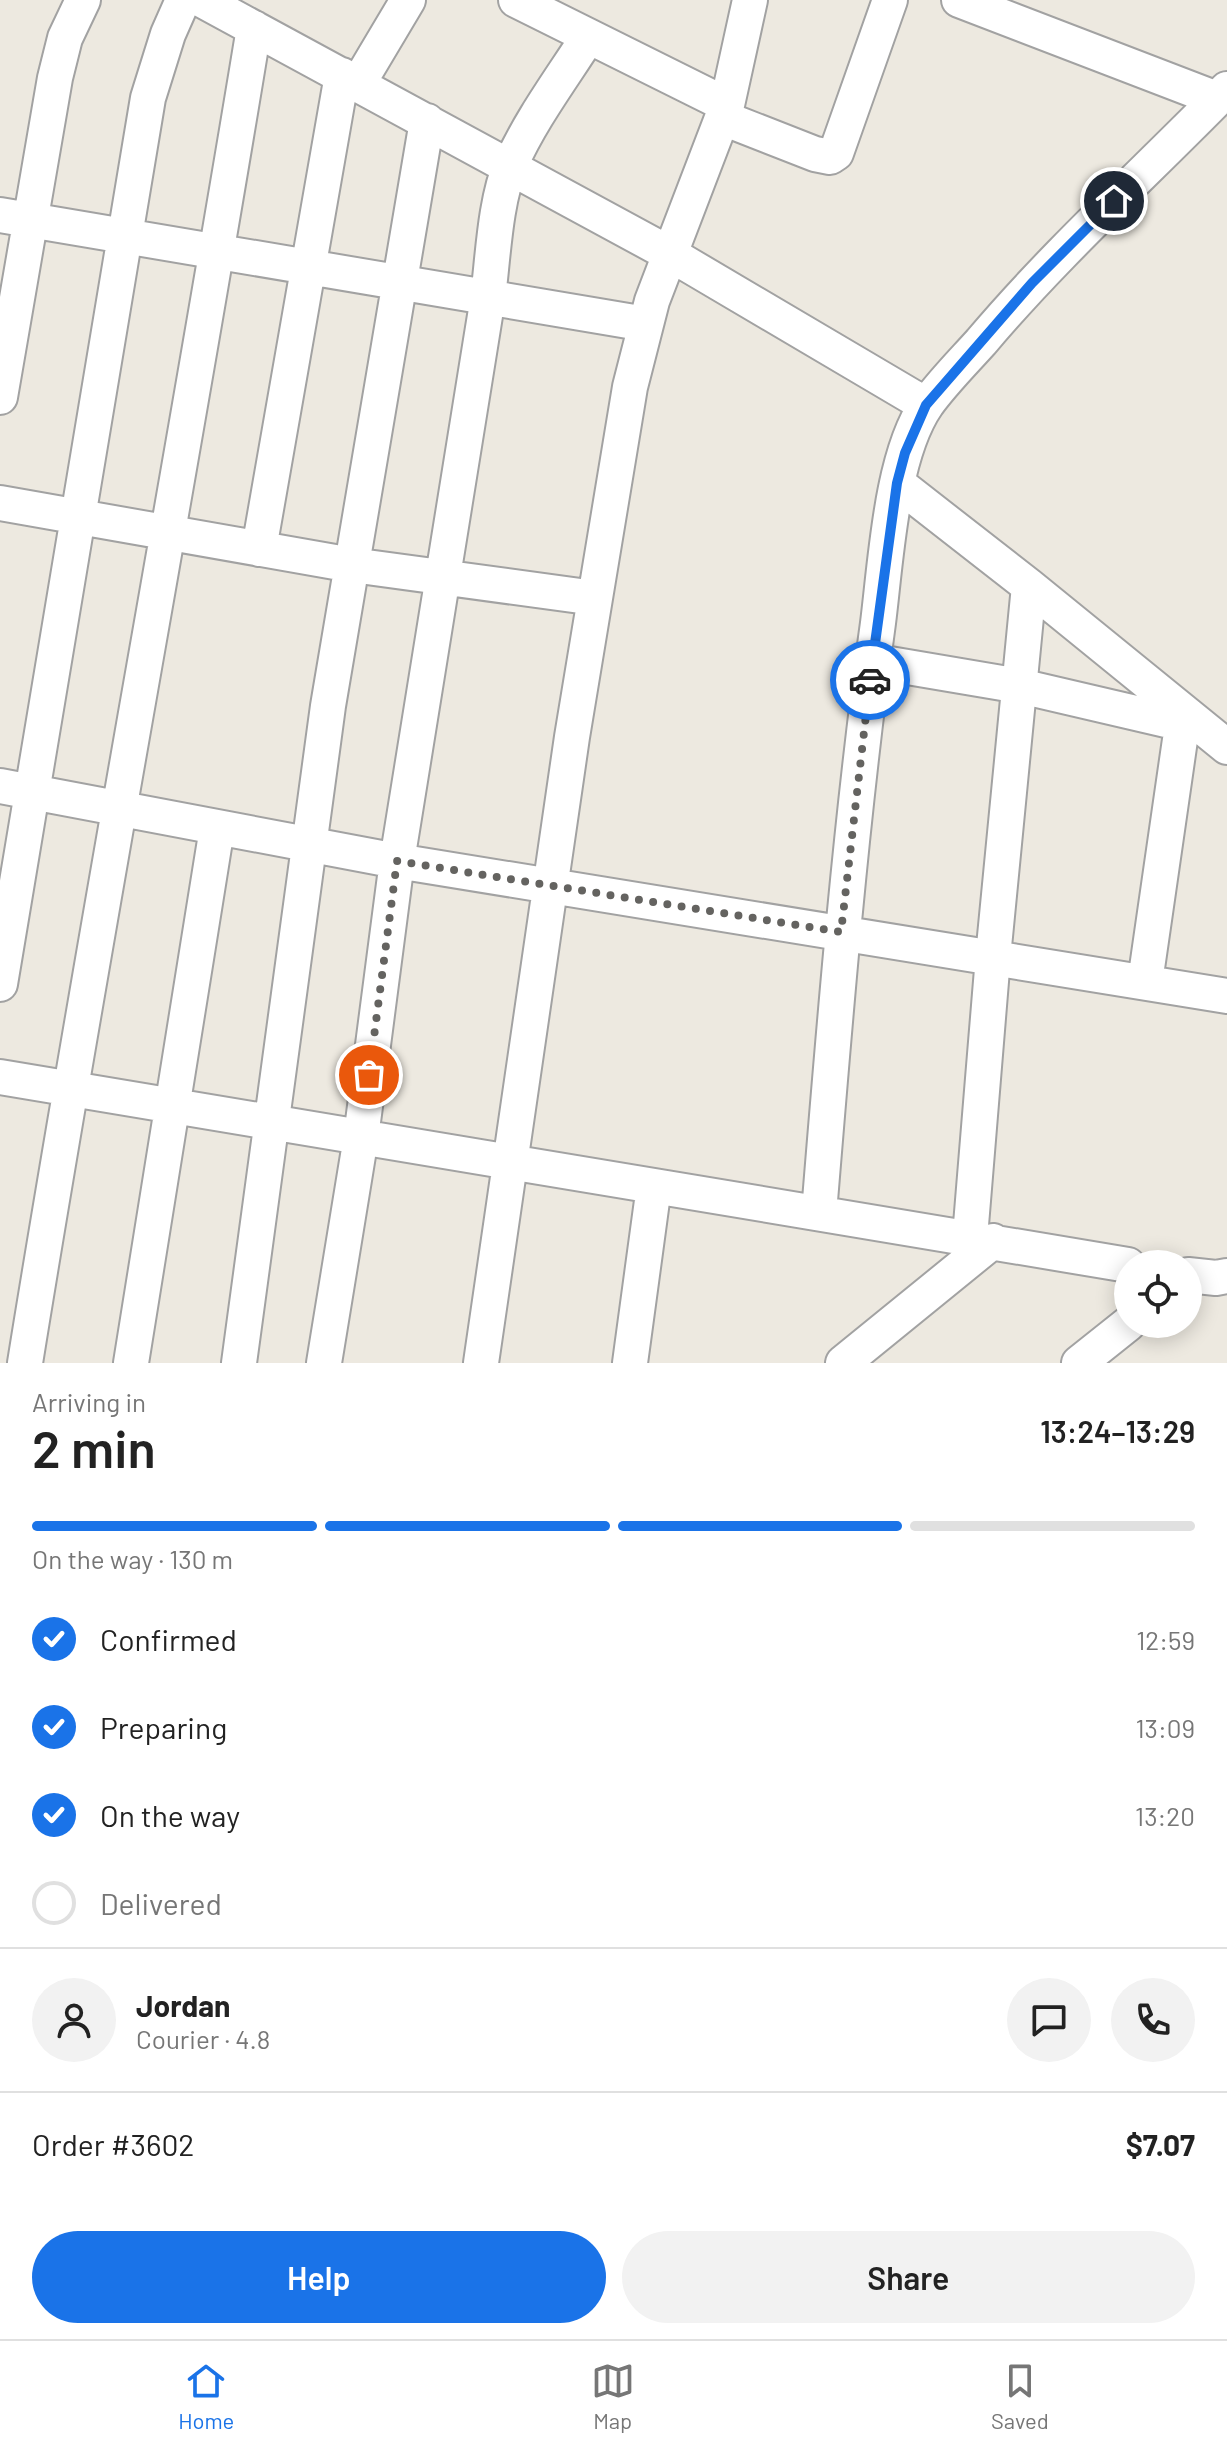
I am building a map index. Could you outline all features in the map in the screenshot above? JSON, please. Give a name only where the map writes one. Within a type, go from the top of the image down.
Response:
[{"type":"street","points":[[0,397],[16,217],[65,38],[83,0]]},
{"type":"street","points":[[0,984],[16,790],[76,516],[148,98],[168,34],[183,0]]},
{"type":"street","points":[[202,0],[670,254],[926,405]]},
{"type":"street","points":[[259,549],[309,267],[350,80],[408,0]]},
{"type":"street","points":[[516,0],[725,111],[824,157],[836,153],[890,0]]},
{"type":"street","points":[[481,1363],[551,885],[630,387],[646,324],[670,254],[725,111],[750,0]]},
{"type":"street","points":[[819,1213],[841,932],[872,661],[897,483],[905,453],[926,405],[1032,283],[1222,94],[1043,15],[959,0]]},
{"type":"street","points":[[25,1363],[69,1089],[121,810],[254,28]]},
{"type":"street","points":[[324,1363],[361,1137],[397,861],[498,220],[510,166],[588,37]]},
{"type":"street","points":[[239,1363],[328,706],[427,121]]},
{"type":"street","points":[[16,217],[646,324]]},
{"type":"street","points":[[897,483],[1029,586],[1184,718],[1227,747]]},
{"type":"street","points":[[0,503],[352,565],[595,598]]},
{"type":"street","points":[[843,1363],[981,1239],[993,957],[1029,586]]},
{"type":"street","points":[[872,661],[1184,718]]},
{"type":"street","points":[[1145,982],[1184,718]]},
{"type":"street","points":[[16,790],[397,861],[1227,996]]},
{"type":"street","points":[[131,1363],[217,828]]},
{"type":"street","points":[[0,1077],[1114,1263]]},
{"type":"street","points":[[630,1363],[654,1186]]},
{"type":"street","points":[[1202,1276],[1227,1276]]},
{"type":"street","points":[[1079,1363],[1114,1335]]},
{"type":"way so far","points":[[369,1075],[397,861],[841,932],[870,680]]},
{"type":"route","points":[[870,680],[897,483],[905,453],[926,405],[1032,283],[1114,201]]}]
